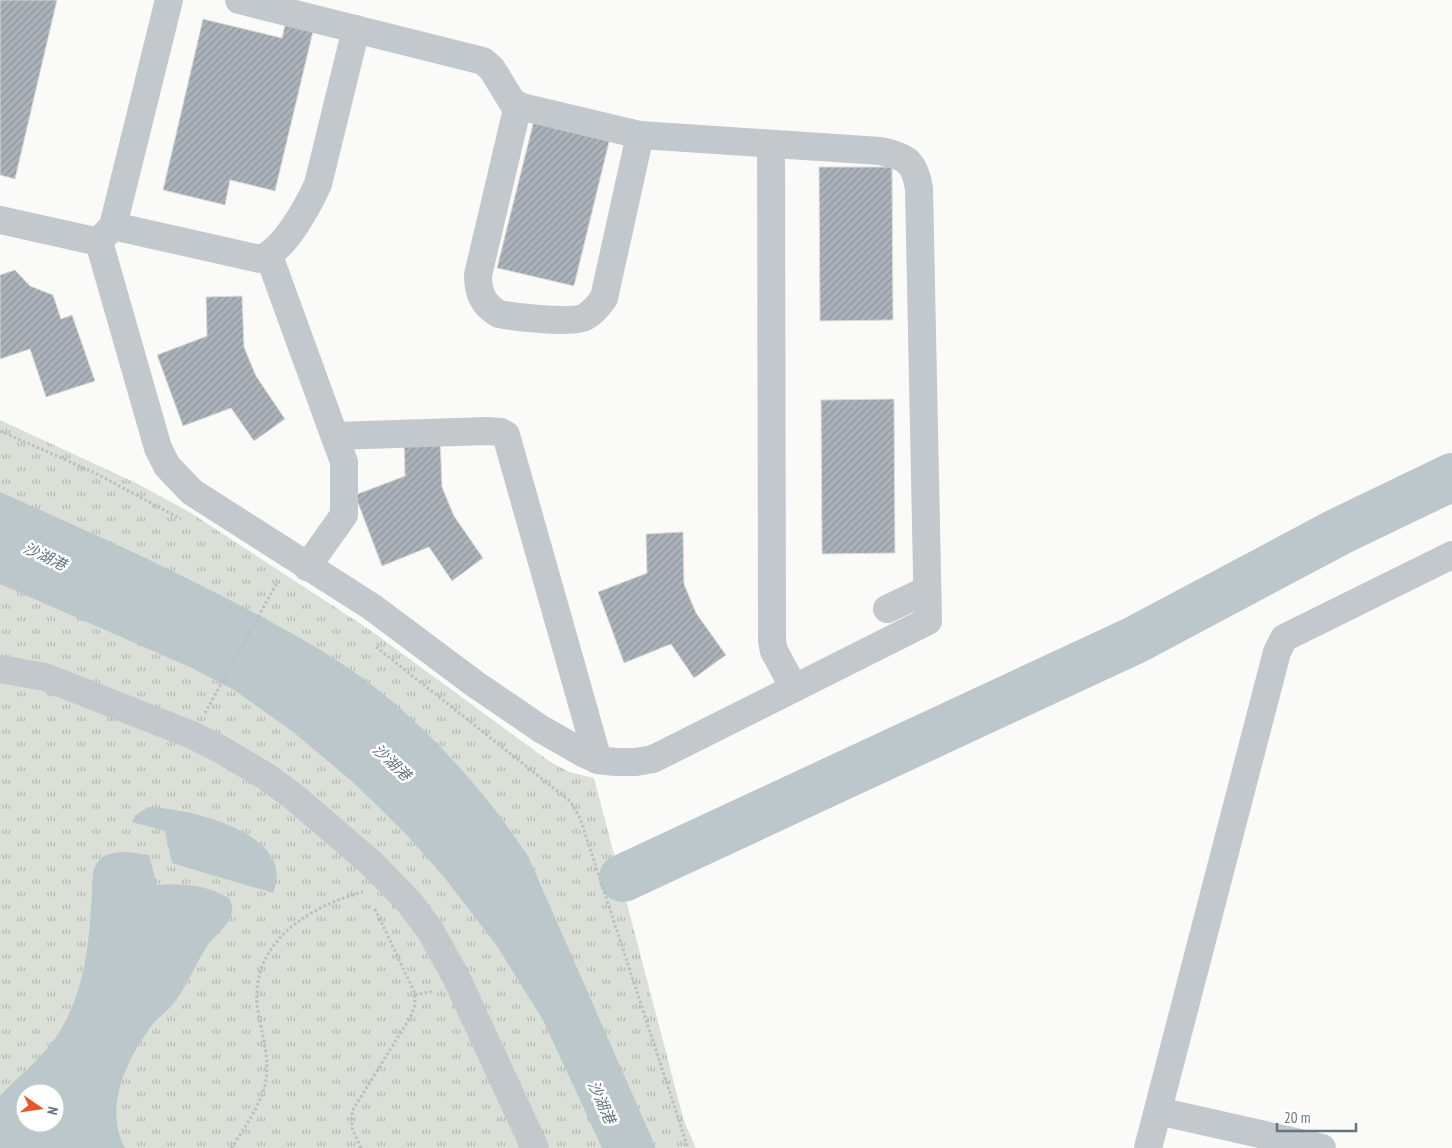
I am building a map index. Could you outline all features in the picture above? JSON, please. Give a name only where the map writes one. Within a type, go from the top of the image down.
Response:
[{"type":"street","points":[[169,0],[106,234],[158,448],[167,466],[192,492],[372,608],[475,684],[541,729],[598,760],[636,762],[653,759],[928,621],[919,188],[915,172],[904,158],[880,151],[640,135],[518,105],[509,99],[492,69],[482,61],[239,0]]},
{"type":"street","points":[[0,220],[106,234],[260,259],[269,256],[280,246],[313,197],[318,184],[356,29]]},
{"type":"street","points":[[518,105],[478,275],[478,288],[482,300],[491,310],[500,314],[571,320],[584,318],[604,298],[640,135]]},
{"type":"street","points":[[771,144],[772,641],[774,651],[794,688]]},
{"type":"street","points":[[269,256],[344,462],[344,515],[307,567]]},
{"type":"street","points":[[335,436],[488,431],[501,432],[506,435],[598,760]]},
{"type":"street","points":[[1148,1148],[1277,652],[1284,638],[1452,555]]},
{"type":"street","points":[[887,609],[927,590]]},
{"type":"street","points":[[1,673],[45,677],[220,749],[267,777],[330,826],[392,883],[422,918],[442,951],[535,1148]]},
{"type":"street","points":[[1158,1110],[1322,1148]]},
{"type":"path","points":[[0,431],[93,472],[182,520]]},
{"type":"path","points":[[270,576],[284,585]]},
{"type":"path","points":[[211,702],[278,581]]},
{"type":"path","points":[[372,643],[570,801],[580,818],[688,1148]]},
{"type":"path","points":[[231,1148],[260,1096],[266,1079],[267,1063],[257,1003],[262,970],[274,943],[283,932],[324,905],[392,883]]},
{"type":"path","points":[[361,1148],[352,1128],[352,1111],[410,1016],[416,1000],[414,991],[366,891]]},
{"type":"green space","points":[[0,420],[138,484],[191,513],[370,630],[549,761],[569,772],[594,778],[684,1121],[696,1148],[0,1148]]},
{"type":"water","name":"沙湖港","points":[[0,492],[217,593],[291,633],[364,679],[432,738],[473,783],[528,856],[656,1148],[602,1148],[543,1020],[497,946],[444,877],[405,833],[354,783],[292,731],[234,690],[192,668],[0,584]]},
{"type":"water","points":[[148,807],[188,812],[212,819],[235,828],[255,840],[270,854],[276,872],[273,893],[172,863],[165,831],[132,822],[136,815]]},
{"type":"water","points":[[127,852],[149,855],[157,885],[176,884],[194,886],[211,890],[229,898],[232,906],[230,919],[210,942],[171,1007],[154,1022],[134,1053],[127,1068],[117,1100],[116,1116],[125,1148],[0,1148],[0,1096],[45,1051],[64,1025],[80,983],[85,961],[91,917],[93,872],[98,861],[110,854]]},
{"type":"building","points":[[0,0],[57,0],[15,179],[0,175]]},
{"type":"building","points":[[287,16],[315,23],[275,191],[230,180],[225,205],[163,190],[203,19],[282,38]]},
{"type":"building","points":[[534,120],[610,138],[574,286],[497,268]]},
{"type":"building","points":[[819,167],[892,167],[893,320],[820,321]]},
{"type":"building","points":[[15,270],[30,286],[53,295],[61,319],[72,315],[95,381],[46,397],[30,349],[0,359],[0,275]]},
{"type":"building","points":[[242,296],[244,347],[256,376],[285,419],[254,441],[231,408],[183,426],[157,355],[207,336],[206,297]]},
{"type":"building","points":[[894,399],[895,553],[822,554],[821,400]]},
{"type":"building","points":[[440,435],[442,487],[454,516],[483,558],[452,581],[429,547],[382,566],[355,495],[405,476],[404,437]]},
{"type":"building","points":[[683,532],[684,584],[696,613],[726,655],[694,678],[671,644],[624,663],[598,592],[647,573],[646,534]]},
{"type":"waterway","points":[[623,878],[1135,640],[1338,532],[1452,477]]}]
